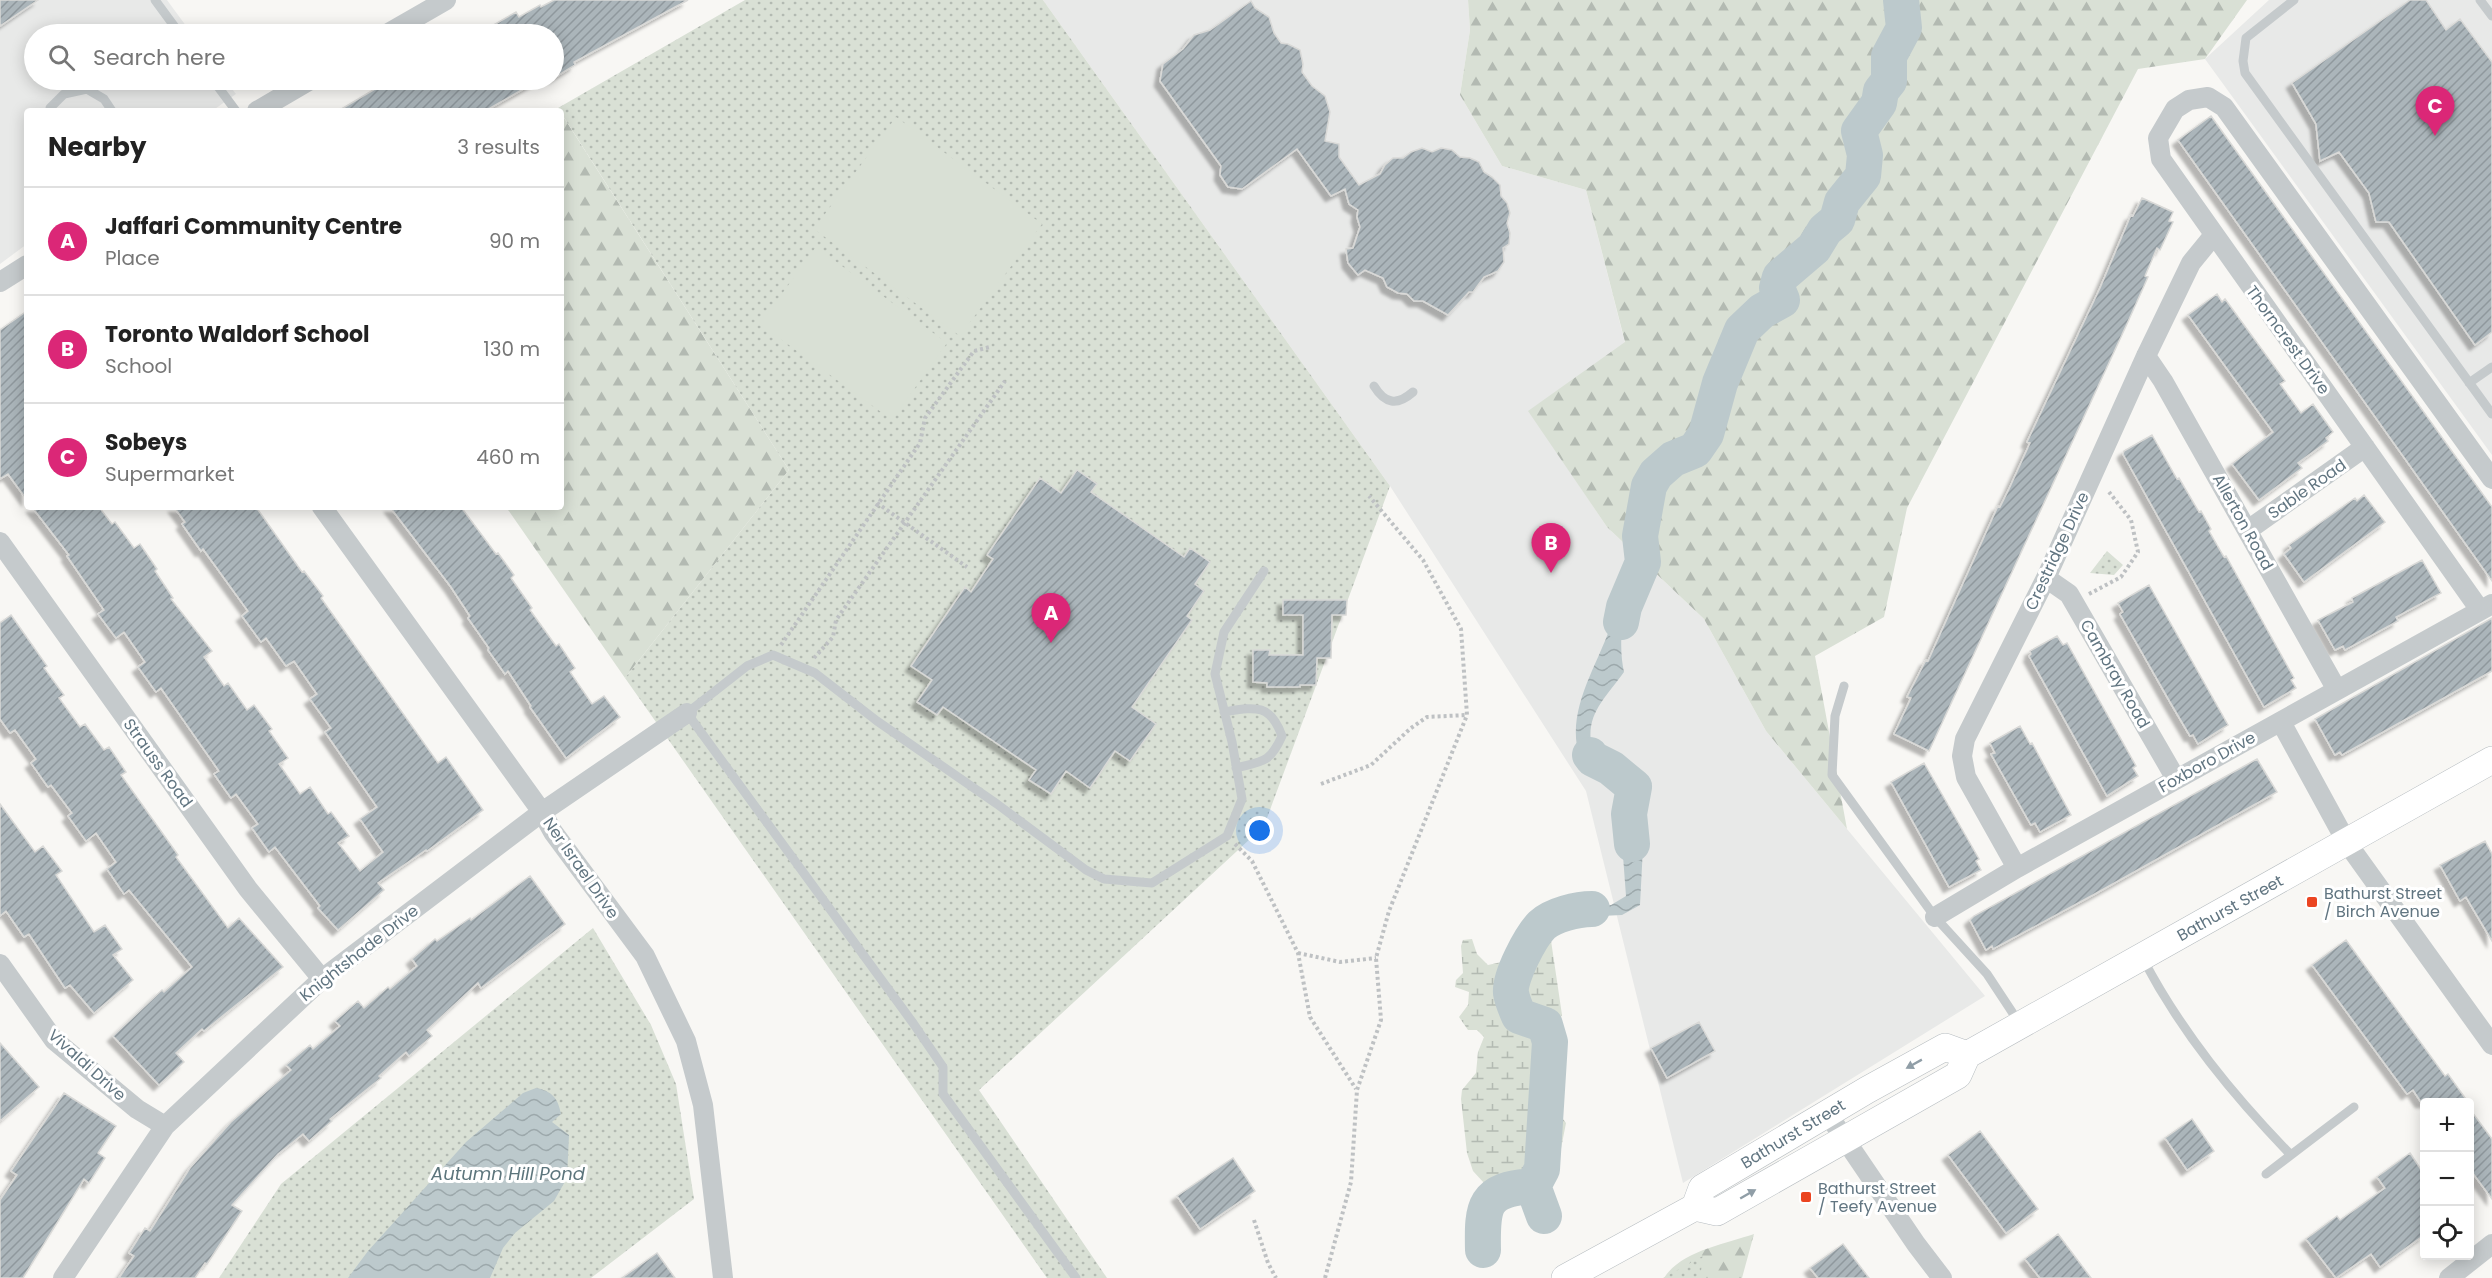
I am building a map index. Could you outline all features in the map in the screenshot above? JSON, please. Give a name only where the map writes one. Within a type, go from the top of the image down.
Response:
[{"type":"main road","name":"Bathurst Street","points":[[1564,1278],[1695,1207],[1717,1212],[1958,1075],[1967,1055],[2492,760]]},
{"type":"main road","name":"Bathurst Street","points":[[1695,1207],[1702,1188],[1827,1113],[1946,1047],[1967,1055]]},
{"type":"street","points":[[404,24],[445,0]]},
{"type":"street","points":[[262,108],[293,90]]},
{"type":"street","name":"Thorncrest Drive","points":[[2486,607],[2365,447],[2213,236],[2161,159],[2158,138],[2175,109],[2189,100],[2208,97],[2224,107],[2492,479]]},
{"type":"street","name":"Crestridge Drive","points":[[2017,868],[1966,777],[1962,765],[1962,752],[1966,735],[2046,578],[2146,356],[2191,263],[2213,236]]},
{"type":"street","points":[[0,282],[24,267]]},
{"type":"street","name":"Allerton Road","points":[[2146,356],[2163,381],[2337,690]]},
{"type":"street","name":"Sable Road","points":[[2248,530],[2365,447]]},
{"type":"street","name":"Ner Israel Drive","points":[[324,510],[542,812],[553,832],[645,957],[686,1041],[703,1106],[723,1278]]},
{"type":"street","name":"Strauss Road","points":[[0,542],[248,888],[322,979]]},
{"type":"street","name":"Cambray Road","points":[[2046,578],[2069,594],[2176,779]]},
{"type":"street","name":"Foxboro Drive","points":[[1935,917],[2017,868],[2486,607]]},
{"type":"street","name":"Knightshade Drive","points":[[63,1278],[165,1126],[322,979],[542,812],[687,713]]},
{"type":"street","points":[[2281,722],[2347,843],[2492,1045]]},
{"type":"street","name":"Vivaldi Drive","points":[[0,964],[54,1040],[137,1109],[165,1126]]},
{"type":"street","points":[[1827,1113],[1916,1245],[1942,1278]]},
{"type":"street","points":[[2449,1278],[2492,1244]]},
{"type":"lane","points":[[155,0],[173,24]]},
{"type":"lane","points":[[2294,0],[2247,38],[2243,61],[2245,73],[2492,414]]},
{"type":"lane","points":[[2481,0],[2492,16]]},
{"type":"lane","points":[[50,108],[64,94],[82,90]]},
{"type":"lane","points":[[89,90],[104,99],[110,108]]},
{"type":"lane","points":[[220,90],[234,108]]},
{"type":"lane","points":[[2469,382],[2492,367]]},
{"type":"lane","points":[[1374,386],[1380,396],[1392,402],[1404,400],[1413,392]]},
{"type":"lane","points":[[1076,1278],[943,1094],[943,1067],[913,1023],[687,713],[747,666],[773,655],[815,673],[1086,870],[1104,879],[1152,883],[1227,836],[1242,799],[1215,674],[1224,633],[1263,571]]},
{"type":"lane","points":[[1844,686],[1835,716],[1832,775],[1935,917],[1987,974],[2020,1025]]},
{"type":"lane","points":[[1224,712],[1250,708],[1266,710],[1277,721],[1282,736],[1275,752],[1267,760],[1236,768]]},
{"type":"lane","points":[[2141,957],[2159,990],[2198,1049],[2243,1106],[2290,1155]]},
{"type":"lane","points":[[2266,1174],[2354,1107]]},
{"type":"path","points":[[773,655],[920,443],[925,417],[974,351],[990,347]]},
{"type":"path","points":[[804,668],[833,637],[836,620],[1005,381]]},
{"type":"path","points":[[2087,595],[2121,577],[2138,552],[2131,520],[2109,492]]},
{"type":"path","points":[[1325,1278],[1351,1182],[1357,1090],[1381,1020],[1376,958],[1389,911],[1467,715],[1461,629],[1423,560],[1369,496]]},
{"type":"path","points":[[878,503],[967,567]]},
{"type":"path","points":[[1321,784],[1371,765],[1411,728],[1427,717],[1467,715]]},
{"type":"path","points":[[1227,836],[1252,861],[1298,953],[1310,1017],[1357,1090]]},
{"type":"path","points":[[1298,953],[1340,962],[1376,958]]},
{"type":"path","points":[[1254,1220],[1268,1263],[1276,1278]]},
{"type":"shaded area","points":[[0,0],[167,0],[185,24],[24,24],[24,90],[233,90],[236,94],[216,108],[24,108],[24,246],[0,264]]},
{"type":"shaded area","points":[[1043,0],[1468,0],[1470,30],[1460,95],[1502,166],[1586,190],[1625,343],[1529,411],[1607,527],[1704,619],[1766,731],[1985,996],[1683,1183],[1586,791],[1390,486]]},
{"type":"shaded area","points":[[2269,0],[2492,0],[2492,455],[2205,59]]},
{"type":"green space","points":[[745,0],[1043,0],[1390,486],[1264,826],[979,1090],[1107,1278],[1047,1278],[625,678],[789,470],[564,117],[564,108],[558,108]]},
{"type":"green space","points":[[1468,0],[2247,0],[2205,59],[2138,69],[1907,508],[1884,617],[1815,656],[1847,829],[1766,731],[1704,619],[1607,527],[1528,411],[1625,342],[1586,190],[1502,166],[1460,95],[1470,30]]},
{"type":"green space","points":[[896,117],[1042,224],[960,336],[814,229]]},
{"type":"green space","points":[[564,118],[789,470],[625,678],[508,510],[564,510]]},
{"type":"green space","points":[[816,247],[947,343],[892,420],[760,324]]},
{"type":"green space","points":[[2107,551],[2123,565],[2114,575],[2090,573]]},
{"type":"green space","points":[[1540,917],[1549,927],[1562,1015],[1552,1035],[1554,1043],[1550,1055],[1557,1090],[1557,1111],[1566,1123],[1558,1164],[1543,1184],[1539,1206],[1527,1197],[1514,1195],[1494,1210],[1487,1224],[1481,1224],[1477,1219],[1477,1214],[1484,1183],[1473,1171],[1467,1153],[1461,1099],[1462,1090],[1476,1073],[1478,1052],[1484,1037],[1477,1030],[1468,1030],[1459,1017],[1468,1005],[1469,992],[1455,987],[1456,980],[1463,973],[1461,946],[1463,940],[1472,939],[1477,954],[1488,965],[1506,961],[1514,964]]},
{"type":"green space","points":[[593,928],[651,1025],[676,1084],[694,1199],[591,1278],[219,1278],[281,1184]]},
{"type":"green space","points":[[1754,1234],[1742,1278],[1664,1278],[1681,1261],[1692,1255]]},
{"type":"green space","points":[[1703,1256],[1700,1278],[1663,1278]]},
{"type":"water","points":[[1633,575],[1641,587],[1634,595],[1625,616],[1621,639],[1624,672],[1597,709],[1591,728],[1591,739],[1593,752],[1607,761],[1622,764],[1634,798],[1642,807],[1633,819],[1635,837],[1643,847],[1640,905],[1622,915],[1601,916],[1592,913],[1549,927],[1540,917],[1557,907],[1587,904],[1611,905],[1626,896],[1618,789],[1597,769],[1580,758],[1576,740],[1576,723],[1579,706],[1606,639],[1626,578]]},
{"type":"water","name":"Autumn Hill Pond","points":[[536,1088],[550,1093],[556,1100],[561,1114],[552,1122],[569,1135],[567,1178],[554,1201],[515,1233],[503,1248],[490,1278],[348,1278],[368,1251],[466,1142],[523,1093]]},
{"type":"building","points":[[0,0],[38,0],[0,26]]},
{"type":"building","points":[[554,0],[688,0],[574,62],[575,65],[564,72],[564,24],[495,24],[516,12],[519,17],[540,5],[541,7]]},
{"type":"building","points":[[2410,0],[2426,0],[2446,30],[2460,19],[2492,62],[2492,332],[2475,345],[2389,222],[2376,222],[2369,193],[2339,152],[2320,161],[2316,124],[2292,83]]},
{"type":"building","points":[[1251,1],[1255,8],[1269,17],[1274,33],[1281,43],[1300,50],[1302,72],[1312,86],[1325,96],[1330,112],[1325,141],[1339,144],[1339,157],[1359,185],[1380,174],[1393,158],[1403,158],[1422,148],[1432,152],[1441,148],[1452,150],[1460,157],[1479,162],[1484,172],[1500,185],[1501,196],[1507,203],[1510,213],[1507,223],[1510,233],[1509,244],[1503,248],[1504,262],[1498,271],[1484,277],[1473,292],[1469,292],[1448,315],[1423,301],[1414,301],[1407,294],[1398,293],[1387,287],[1383,278],[1365,270],[1358,275],[1348,263],[1346,249],[1353,248],[1360,227],[1357,217],[1358,210],[1349,204],[1345,189],[1331,196],[1297,149],[1242,189],[1228,187],[1220,175],[1221,166],[1160,81],[1163,64],[1183,49],[1194,35],[1210,30]]},
{"type":"building","points":[[373,90],[522,90],[490,108],[343,108]]},
{"type":"building","points":[[2211,116],[2492,507],[2492,581],[2178,140]]},
{"type":"building","points":[[2142,198],[2173,212],[2169,221],[2173,222],[2160,250],[2157,248],[2145,276],[2148,277],[2126,326],[1929,751],[1894,734],[1911,698],[1907,697],[1926,660],[1928,661],[1998,506],[2000,507],[2030,443],[2027,442],[2100,288],[2131,215],[2133,216]]},
{"type":"building","points":[[2217,294],[2222,302],[2225,299],[2285,381],[2280,384],[2301,413],[2313,404],[2333,432],[2326,438],[2328,441],[2298,463],[2302,468],[2259,500],[2232,464],[2273,432],[2188,315]]},
{"type":"building","points":[[24,313],[24,496],[8,474],[0,479],[0,330]]},
{"type":"building","points":[[2152,435],[2177,479],[2179,478],[2199,512],[2201,511],[2211,529],[2209,531],[2224,557],[2226,556],[2294,678],[2291,680],[2296,688],[2264,707],[2123,454],[2124,451]]},
{"type":"building","points":[[1077,470],[1097,484],[1091,492],[1184,557],[1190,548],[1210,562],[1195,584],[1204,591],[1187,616],[1192,620],[1132,707],[1156,724],[1130,761],[1115,751],[1090,788],[1066,771],[1051,794],[1029,780],[1036,770],[943,707],[937,715],[917,702],[932,680],[911,666],[965,587],[971,592],[993,559],[987,555],[1040,478],[1061,493]]},
{"type":"building","points":[[2364,495],[2385,522],[2304,582],[2284,554],[2291,548],[2289,545],[2355,498],[2357,501]]},
{"type":"building","points":[[34,510],[101,510],[112,524],[115,522],[134,548],[140,544],[157,569],[155,571],[173,598],[171,599],[212,651],[204,657],[224,686],[228,683],[247,710],[254,705],[272,729],[269,731],[288,758],[279,764],[300,794],[310,787],[328,814],[331,812],[349,836],[338,843],[360,871],[383,852],[360,819],[377,807],[325,732],[331,728],[310,699],[317,694],[294,661],[286,666],[266,638],[261,642],[242,616],[248,611],[203,549],[201,551],[182,524],[185,522],[176,510],[258,510],[302,572],[304,571],[323,596],[321,598],[438,763],[446,757],[483,810],[378,883],[384,890],[338,930],[318,908],[320,906],[275,847],[269,852],[252,828],[258,824],[236,794],[231,798],[214,774],[219,771],[161,688],[156,692],[138,667],[145,662],[124,632],[116,638],[98,614],[104,610],[67,556],[69,555]]},
{"type":"building","points":[[392,510],[463,510],[514,575],[511,578],[532,608],[530,610],[556,646],[559,644],[575,668],[570,672],[592,704],[604,696],[620,717],[566,758],[508,671],[505,674],[488,650],[489,648],[468,618],[470,616],[451,587]]},
{"type":"building","points":[[2422,560],[2441,593],[2396,617],[2398,621],[2345,650],[2343,646],[2335,650],[2318,620],[2353,602],[2352,598]]},
{"type":"building","points":[[2149,585],[2228,725],[2198,744],[2193,735],[2190,736],[2120,614],[2123,612],[2118,603]]},
{"type":"building","points":[[1283,600],[1347,600],[1346,615],[1332,615],[1331,658],[1317,658],[1316,685],[1267,687],[1267,683],[1253,682],[1253,650],[1270,650],[1269,655],[1303,655],[1303,615],[1283,615]]},
{"type":"building","points":[[11,615],[47,666],[44,668],[64,695],[59,698],[80,727],[85,724],[104,750],[109,747],[126,772],[121,775],[178,855],[176,857],[228,928],[239,918],[283,967],[204,1031],[202,1029],[176,1053],[184,1062],[159,1085],[113,1036],[162,990],[164,992],[192,967],[129,890],[124,894],[107,869],[116,862],[96,833],[86,841],[68,816],[72,813],[51,785],[48,787],[31,763],[36,759],[15,730],[10,733],[0,719],[0,623]]},
{"type":"building","points":[[2492,618],[2492,671],[2342,755],[2340,752],[2335,755],[2315,719]]},
{"type":"building","points":[[2057,636],[2063,645],[2067,643],[2136,766],[2133,768],[2138,776],[2107,796],[2029,656],[2030,651]]},
{"type":"building","points":[[2020,726],[2030,744],[2032,743],[2071,815],[2040,832],[2035,823],[2031,825],[1991,754],[1995,753],[1990,743]]},
{"type":"building","points":[[2257,759],[2277,792],[2093,895],[1993,949],[1992,946],[1986,950],[1970,920],[1974,916]]},
{"type":"building","points":[[1924,763],[1979,859],[1976,861],[1981,870],[1949,887],[1891,782]]},
{"type":"building","points":[[0,804],[35,852],[43,846],[62,871],[56,875],[94,932],[105,925],[122,949],[113,955],[133,980],[94,1013],[70,985],[65,988],[29,934],[24,937],[6,911],[0,916]]},
{"type":"building","points":[[2485,841],[2492,854],[2492,941],[2466,897],[2460,901],[2440,865]]},
{"type":"building","points":[[530,876],[565,924],[481,988],[478,983],[427,1030],[432,1036],[409,1056],[406,1052],[379,1076],[381,1078],[330,1119],[332,1121],[309,1141],[303,1134],[278,1154],[232,1205],[242,1211],[195,1278],[119,1278],[134,1256],[129,1253],[145,1228],[150,1231],[190,1168],[231,1122],[291,1070],[286,1065],[310,1045],[313,1049],[340,1026],[335,1021],[358,1001],[364,1008],[388,987],[390,989],[417,966],[412,959],[435,939],[437,941],[470,918],[471,920]]},
{"type":"building","points":[[2346,940],[2445,1076],[2448,1074],[2465,1098],[2420,1098],[2420,1100],[2413,1090],[2407,1094],[2312,965]]},
{"type":"building","points":[[1699,1022],[1715,1051],[1667,1078],[1651,1048]]},
{"type":"building","points":[[0,1043],[39,1087],[0,1121]]},
{"type":"building","points":[[64,1093],[116,1126],[98,1153],[105,1158],[89,1183],[84,1179],[23,1278],[0,1278],[0,1200],[17,1175],[11,1171]]},
{"type":"building","points":[[2474,1115],[2492,1139],[2492,1199],[2474,1175]]},
{"type":"building","points":[[2192,1119],[2214,1151],[2187,1170],[2165,1138]]},
{"type":"building","points":[[1980,1131],[2038,1209],[2006,1233],[1948,1155]]},
{"type":"building","points":[[2410,1153],[2420,1168],[2420,1238],[2380,1267],[2371,1254],[2336,1278],[2306,1239],[2337,1216],[2340,1220],[2385,1188],[2377,1177]]},
{"type":"building","points":[[1233,1158],[1255,1191],[1200,1229],[1177,1196]]},
{"type":"building","points":[[2058,1234],[2091,1278],[2040,1278],[2025,1259]]},
{"type":"building","points":[[1843,1244],[1869,1278],[1818,1278],[1810,1268]]},
{"type":"building","points":[[657,1253],[675,1278],[622,1278]]},
{"type":"waterway","points":[[1621,622],[1624,607],[1643,562],[1640,536],[1649,486],[1656,474],[1673,459],[1695,450],[1706,434],[1720,383],[1742,330],[1762,311],[1782,300],[1777,288],[1780,277],[1814,248],[1825,230],[1837,220],[1842,202],[1863,176],[1865,155],[1859,131],[1879,103],[1881,91],[1889,81],[1889,56],[1904,28],[1901,0]]},
{"type":"waterway","points":[[1590,755],[1593,759],[1611,768],[1634,787],[1629,814],[1632,844]]},
{"type":"waterway","points":[[1544,1216],[1533,1186],[1542,1169],[1550,1042],[1545,1025],[1519,1016],[1514,1005],[1511,986],[1522,957],[1542,925],[1566,913],[1592,909]]},
{"type":"waterway","points":[[1483,1250],[1483,1222],[1489,1203],[1504,1191],[1533,1186]]},
{"type":"place","name":"Sobeys","points":[[2435,136]]},
{"type":"place","name":"Toronto Waldorf School","points":[[1551,573]]},
{"type":"place","name":"Jaffari Community Centre","points":[[1051,643]]},
{"type":"place","name":"Bathurst Street / Birch Avenue","points":[[2312,902]]},
{"type":"place","name":"Bathurst Street / Teefy Avenue","points":[[1806,1197]]}]
